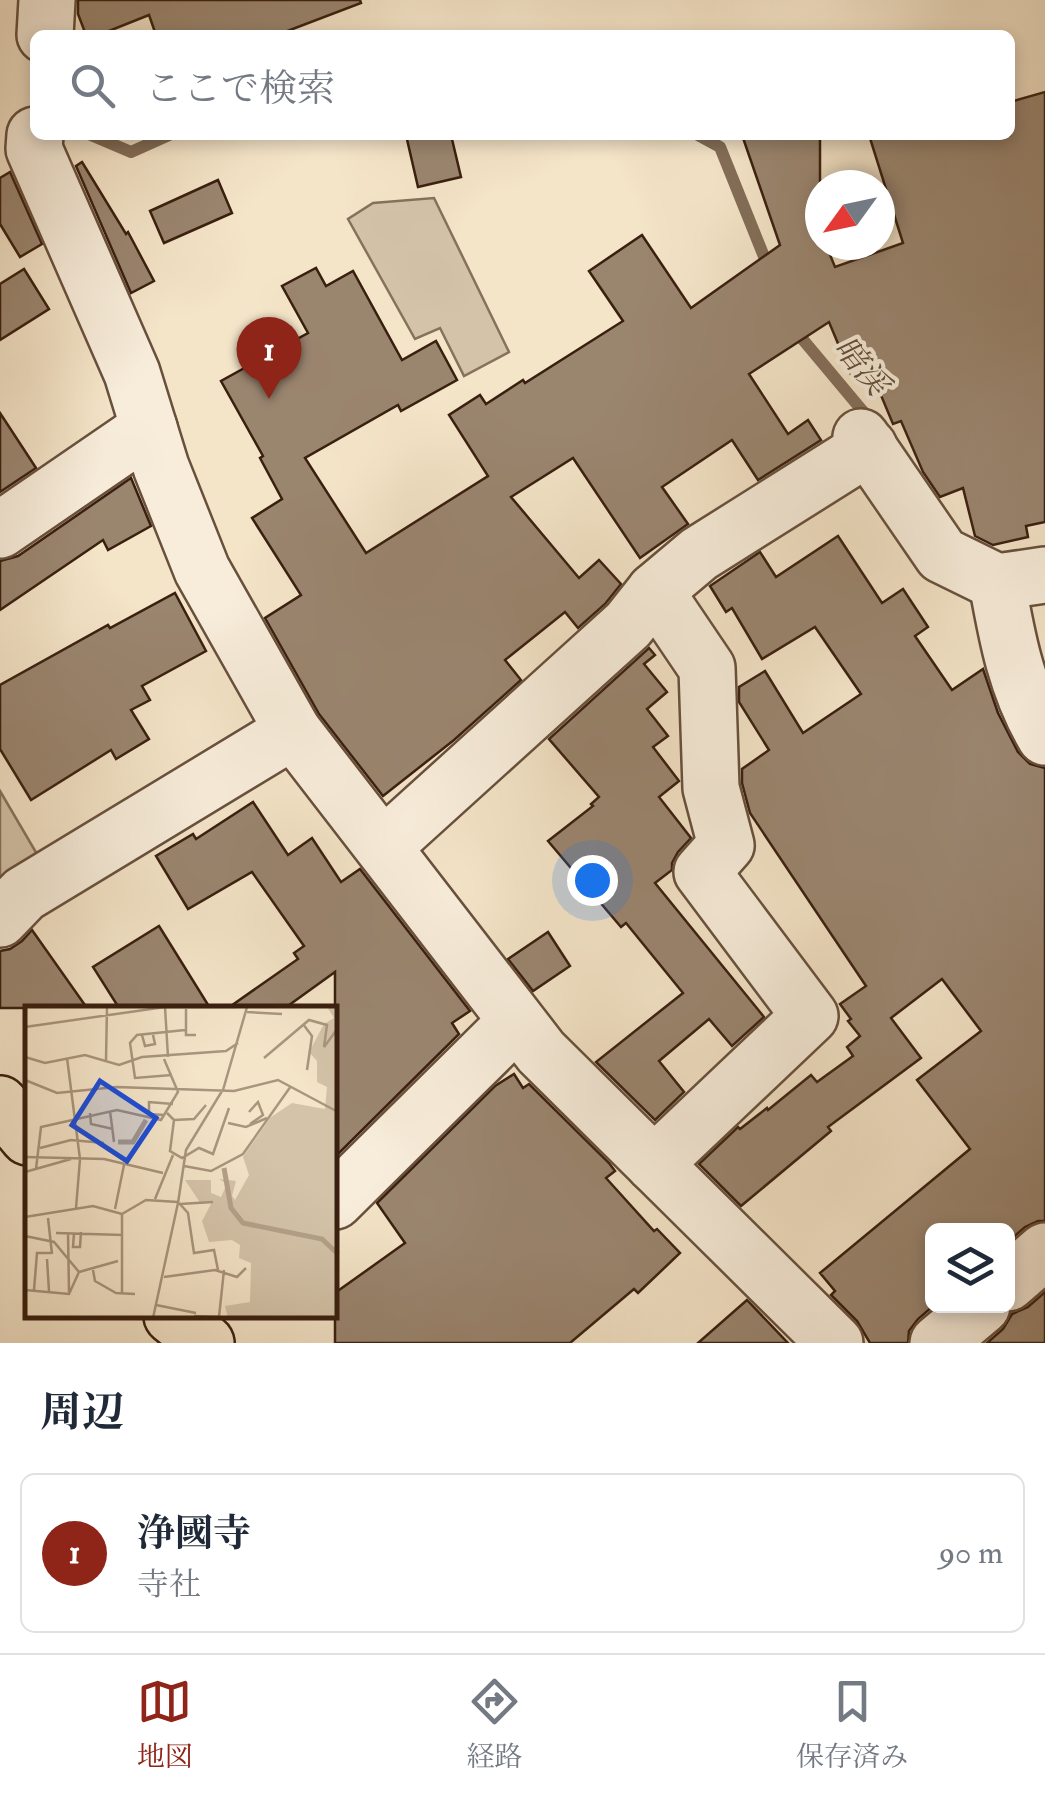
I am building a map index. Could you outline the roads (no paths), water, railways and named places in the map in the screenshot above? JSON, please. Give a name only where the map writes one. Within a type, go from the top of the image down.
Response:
[{"type":"highway","points":[[0,1104],[25,1133]]},
{"type":"street","points":[[45,30],[47,0]]},
{"type":"street","points":[[16,146],[132,373],[161,467],[202,570],[293,731],[541,1052],[835,1343]]},
{"type":"street","points":[[0,530],[149,428]]},
{"type":"street","points":[[384,846],[628,625],[654,591],[700,554],[865,442],[942,555],[1021,578],[1008,651],[1030,713],[1045,738]]},
{"type":"street","points":[[654,591],[707,668],[712,788],[726,845],[702,872],[810,1016],[654,1164]]},
{"type":"street","points":[[0,919],[24,894],[293,731]]},
{"type":"street","points":[[338,1198],[516,1022]]},
{"type":"street","points":[[1015,1277],[1045,1251]]},
{"type":"street","points":[[938,1343],[974,1313]]},
{"type":"waterway","name":"暗渓","points":[[103,140],[131,152],[158,140]]},
{"type":"waterway","name":"暗渓","points":[[707,140],[720,147],[769,269]]},
{"type":"waterway","name":"暗渓","points":[[794,329],[871,421]]},
{"type":"place","name":"浄國寺","points":[[269,399]]}]
